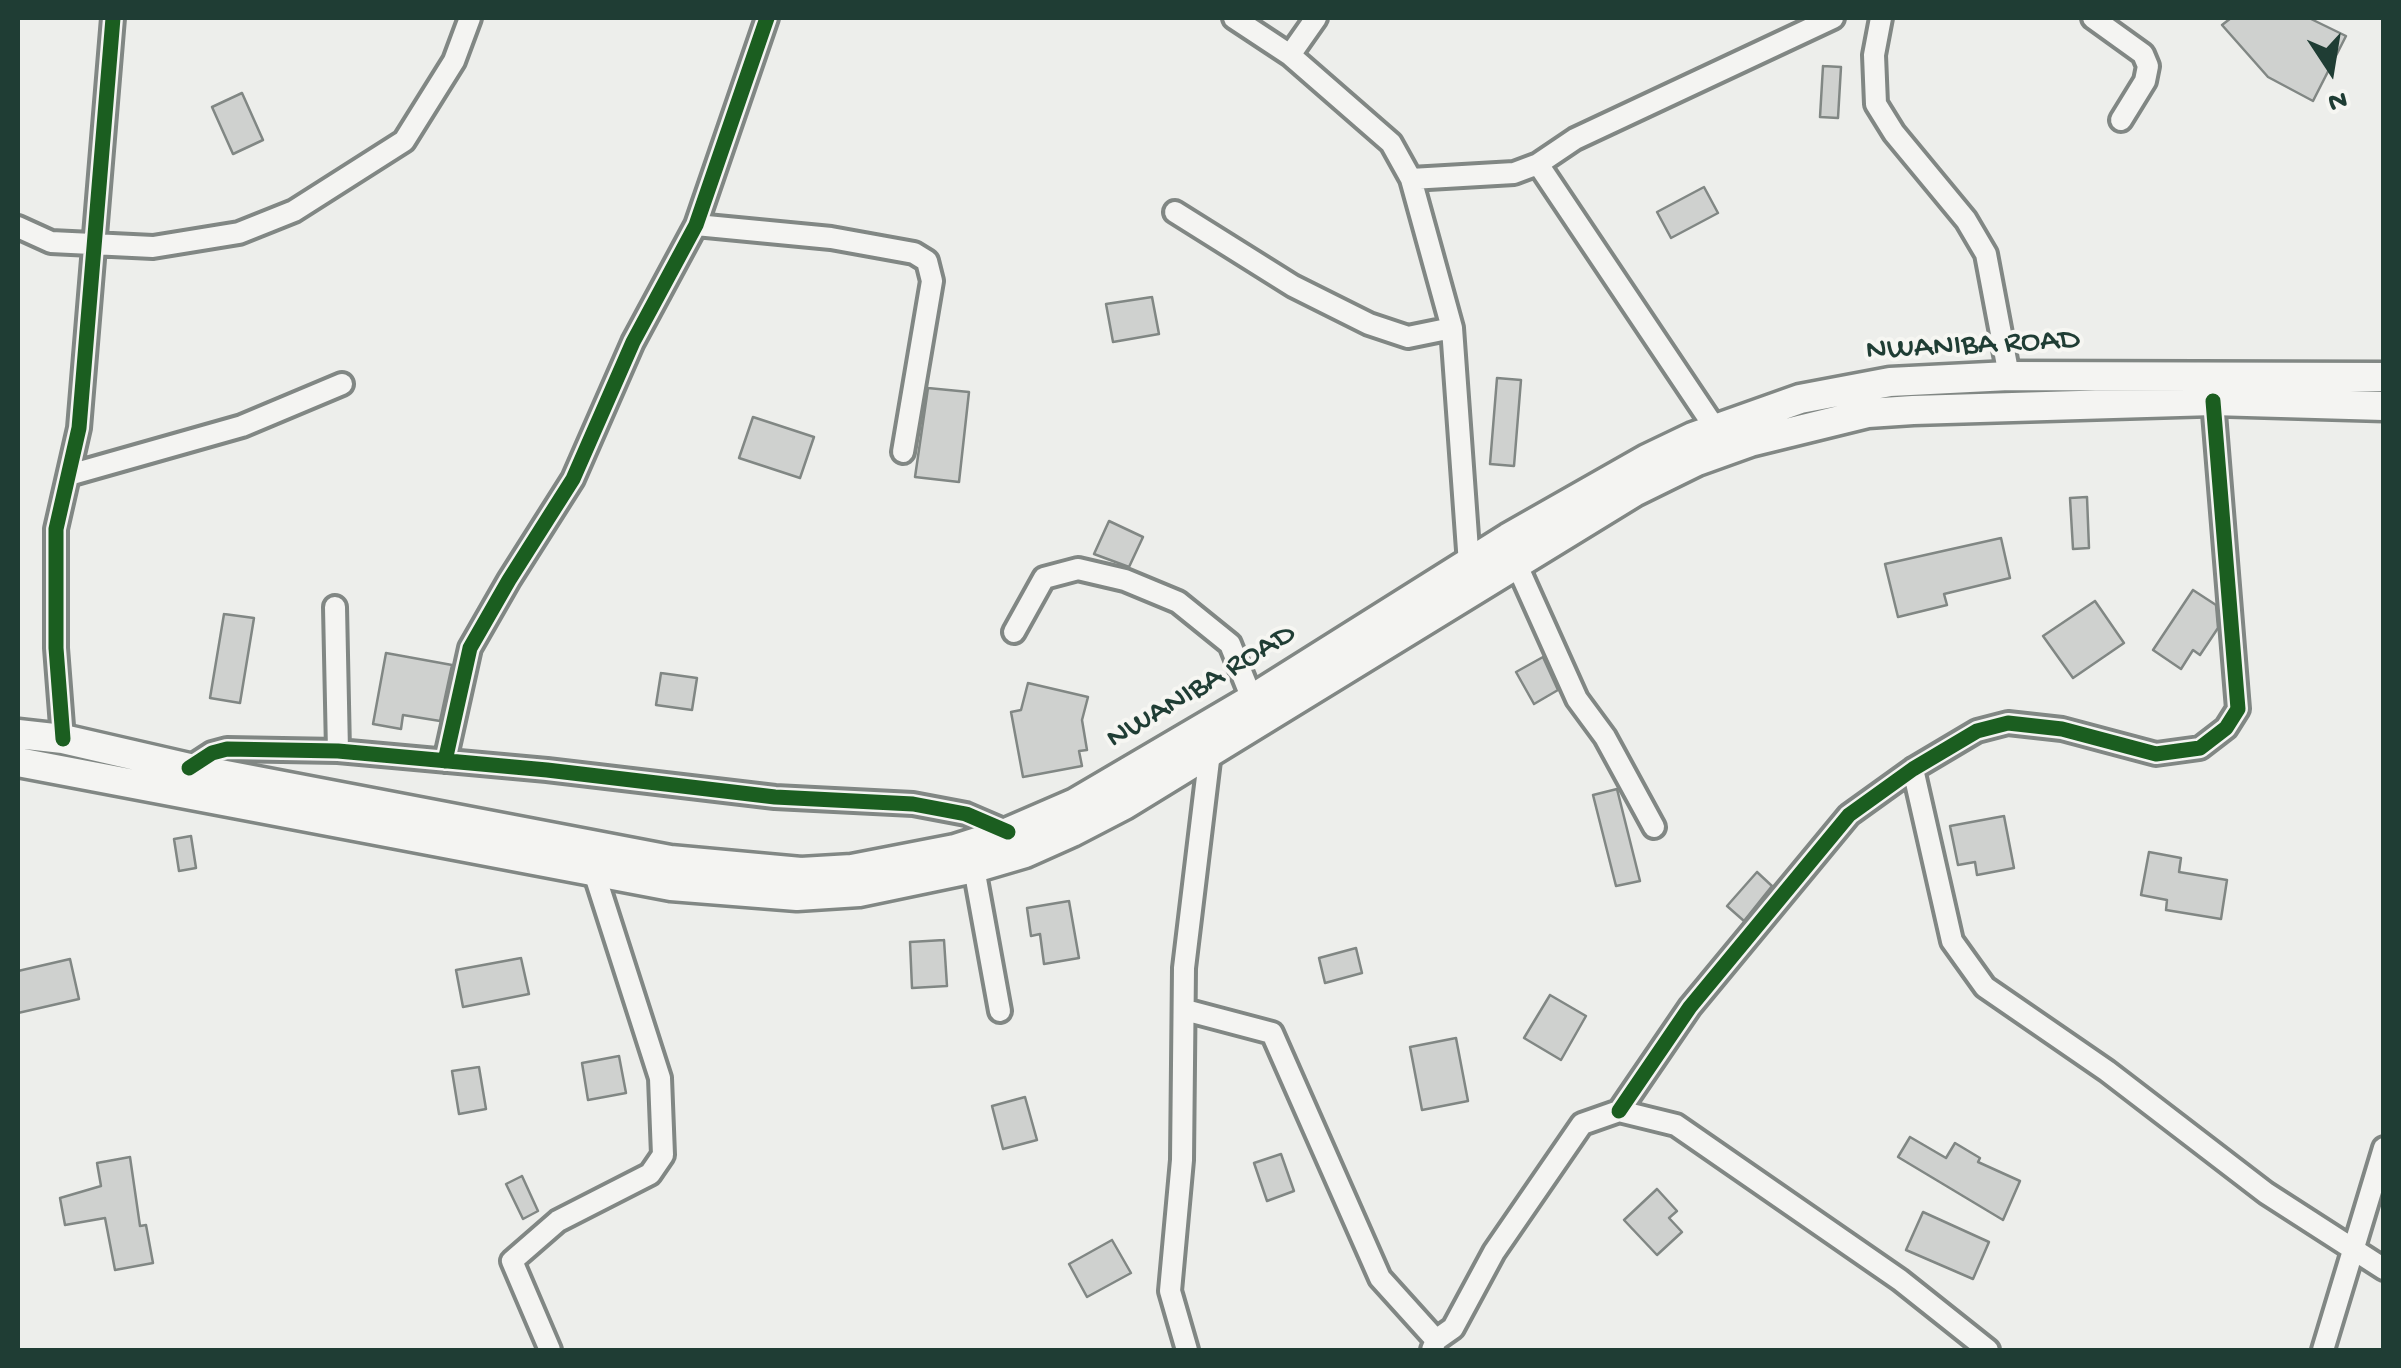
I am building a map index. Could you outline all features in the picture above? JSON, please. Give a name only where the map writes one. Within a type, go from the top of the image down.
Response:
[{"type":"main road","name":"NWANIBA ROAD","points":[[18,734],[63,739],[188,768],[670,860],[802,872],[868,867],[955,849],[1008,832],[1103,788],[1646,460],[1714,428],[1800,400],[1890,382],[2009,376],[2384,377]]},
{"type":"main road","points":[[18,762],[671,886],[797,896],[859,892],[974,868],[1025,853],[1072,832],[1124,805],[1634,492],[1697,461],[1750,442],[1868,413],[1913,410],[2213,401],[2384,406]]},
{"type":"street","points":[[63,739],[56,648],[56,530],[79,428],[113,18]]},
{"type":"street","points":[[18,227],[51,242],[153,247],[240,233],[294,211],[374,164],[404,141],[454,61],[470,18]]},
{"type":"street","points":[[446,761],[470,648],[573,479],[632,342],[696,225],[768,18]]},
{"type":"street","points":[[1234,18],[1290,54],[1392,143],[1411,179],[1452,328],[1469,564]]},
{"type":"street","points":[[1290,54],[1316,18]]},
{"type":"street","points":[[1411,179],[1514,173],[1538,164],[1575,140],[1833,18]]},
{"type":"street","points":[[1881,18],[1874,55],[1876,104],[1894,133],[1966,220],[1986,254],[2009,376]]},
{"type":"street","points":[[2093,18],[2143,54],[2148,66],[2145,81],[2122,120]]},
{"type":"street","points":[[1538,164],[1714,428]]},
{"type":"street","points":[[1175,212],[1293,286],[1368,324],[1408,337],[1452,328]]},
{"type":"street","points":[[696,225],[831,238],[914,253],[927,261],[932,281],[903,452]]},
{"type":"street","points":[[68,474],[242,426],[342,384]]},
{"type":"street","points":[[1619,1111],[1690,1006],[1849,816],[1913,769],[1977,732],[2008,724],[2062,730],[2156,754],[2200,748],[2226,728],[2238,709],[2213,401]]},
{"type":"street","points":[[1516,563],[1577,699],[1605,737],[1654,826]]},
{"type":"street","points":[[1014,632],[1044,578],[1078,569],[1125,580],[1178,602],[1230,644],[1252,700]]},
{"type":"street","points":[[335,607],[338,752]]},
{"type":"street","points":[[188,768],[226,749],[338,752],[775,797],[913,804],[966,814],[1008,832]]},
{"type":"street","points":[[1187,1350],[1170,1291],[1182,1160],[1184,968],[1210,752]]},
{"type":"street","points":[[1913,769],[1952,941],[1986,987],[2108,1071],[2266,1193],[2384,1268]]},
{"type":"street","points":[[974,868],[1000,1011]]},
{"type":"street","points":[[550,1350],[512,1261],[558,1221],[650,1174],[662,1155],[660,1078],[594,872]]},
{"type":"street","points":[[1184,1010],[1272,1034],[1380,1278],[1434,1345],[1454,1328],[1494,1252],[1582,1124],[1619,1111],[1676,1125],[1900,1280],[1988,1350]]},
{"type":"street","points":[[2323,1350],[2384,1148]]},
{"type":"building","points":[[2231,18],[2309,18],[2346,36],[2313,101],[2268,77],[2222,25]]},
{"type":"building","points":[[1823,66],[1841,67],[1838,118],[1820,117]]},
{"type":"building","points":[[242,93],[263,140],[233,154],[212,107]]},
{"type":"building","points":[[1704,187],[1718,213],[1671,238],[1657,212]]},
{"type":"building","points":[[1152,297],[1159,334],[1113,342],[1106,304]]},
{"type":"building","points":[[1497,378],[1521,380],[1514,466],[1490,464]]},
{"type":"building","points":[[928,388],[969,392],[959,482],[915,477]]},
{"type":"building","points":[[753,417],[814,437],[800,478],[739,458]]},
{"type":"building","points":[[2087,497],[2089,548],[2073,549],[2070,498]]},
{"type":"building","points":[[1109,521],[1143,537],[1129,567],[1094,554]]},
{"type":"building","points":[[2001,538],[2010,578],[1944,594],[1947,605],[1898,617],[1885,564]]},
{"type":"building","points":[[2193,590],[2216,605],[2218,628],[2200,655],[2193,650],[2181,669],[2153,650]]},
{"type":"building","points":[[2095,601],[2124,643],[2073,678],[2043,636]]},
{"type":"building","points":[[224,614],[254,618],[240,703],[210,698]]},
{"type":"building","points":[[386,653],[452,665],[440,721],[403,715],[401,729],[373,724]]},
{"type":"building","points":[[1543,657],[1558,690],[1534,704],[1516,672]]},
{"type":"building","points":[[661,673],[697,678],[692,710],[656,705]]},
{"type":"building","points":[[1028,683],[1088,697],[1082,720],[1087,750],[1079,751],[1082,766],[1023,777],[1011,712],[1021,710]]},
{"type":"building","points":[[1617,789],[1640,881],[1616,886],[1593,795]]},
{"type":"building","points":[[2004,816],[2014,868],[1977,875],[1975,862],[1958,865],[1950,826]]},
{"type":"building","points":[[191,836],[196,868],[179,871],[174,839]]},
{"type":"building","points":[[2149,852],[2181,858],[2179,872],[2227,880],[2221,919],[2166,910],[2167,900],[2141,895]]},
{"type":"building","points":[[1757,872],[1772,886],[1744,921],[1727,906]]},
{"type":"building","points":[[1069,901],[1079,958],[1044,964],[1040,934],[1031,936],[1027,908]]},
{"type":"building","points":[[944,940],[947,986],[912,988],[910,942]]},
{"type":"building","points":[[1356,948],[1362,973],[1325,983],[1319,958]]},
{"type":"building","points":[[521,958],[529,994],[463,1007],[456,970]]},
{"type":"building","points":[[70,959],[79,999],[18,1013],[18,971]]},
{"type":"building","points":[[1550,995],[1586,1016],[1561,1060],[1524,1038]]},
{"type":"building","points":[[1456,1038],[1468,1101],[1422,1110],[1410,1047]]},
{"type":"building","points":[[619,1056],[626,1093],[588,1100],[582,1063]]},
{"type":"building","points":[[479,1067],[486,1109],[459,1114],[452,1071]]},
{"type":"building","points":[[1025,1097],[1037,1140],[1003,1149],[992,1106]]},
{"type":"building","points":[[1910,1137],[1946,1158],[1955,1143],[1980,1158],[1978,1162],[2020,1181],[2003,1220],[1898,1157]]},
{"type":"building","points":[[1281,1154],[1294,1191],[1267,1201],[1254,1163]]},
{"type":"building","points":[[130,1157],[140,1226],[146,1225],[153,1263],[115,1270],[105,1218],[65,1225],[60,1198],[101,1186],[97,1163]]},
{"type":"building","points":[[522,1176],[538,1211],[523,1219],[506,1184]]},
{"type":"building","points":[[1657,1189],[1677,1211],[1669,1218],[1682,1232],[1657,1255],[1624,1220]]},
{"type":"building","points":[[1923,1212],[1989,1242],[1973,1279],[1906,1250]]},
{"type":"building","points":[[1112,1240],[1131,1273],[1087,1297],[1069,1264]]},
{"type":"cycle path","points":[[63,739],[56,648],[56,529],[79,428],[113,18]]},
{"type":"cycle path","points":[[445,761],[470,648],[573,479],[633,342],[696,225],[767,18]]},
{"type":"cycle path","points":[[1619,1111],[1690,1007],[1849,815],[1913,769],[1977,731],[2008,723],[2062,729],[2156,754],[2200,748],[2226,728],[2238,709],[2213,401]]},
{"type":"cycle path","points":[[189,768],[212,753],[227,749],[338,751],[775,797],[913,804],[966,814],[1008,832]]}]
